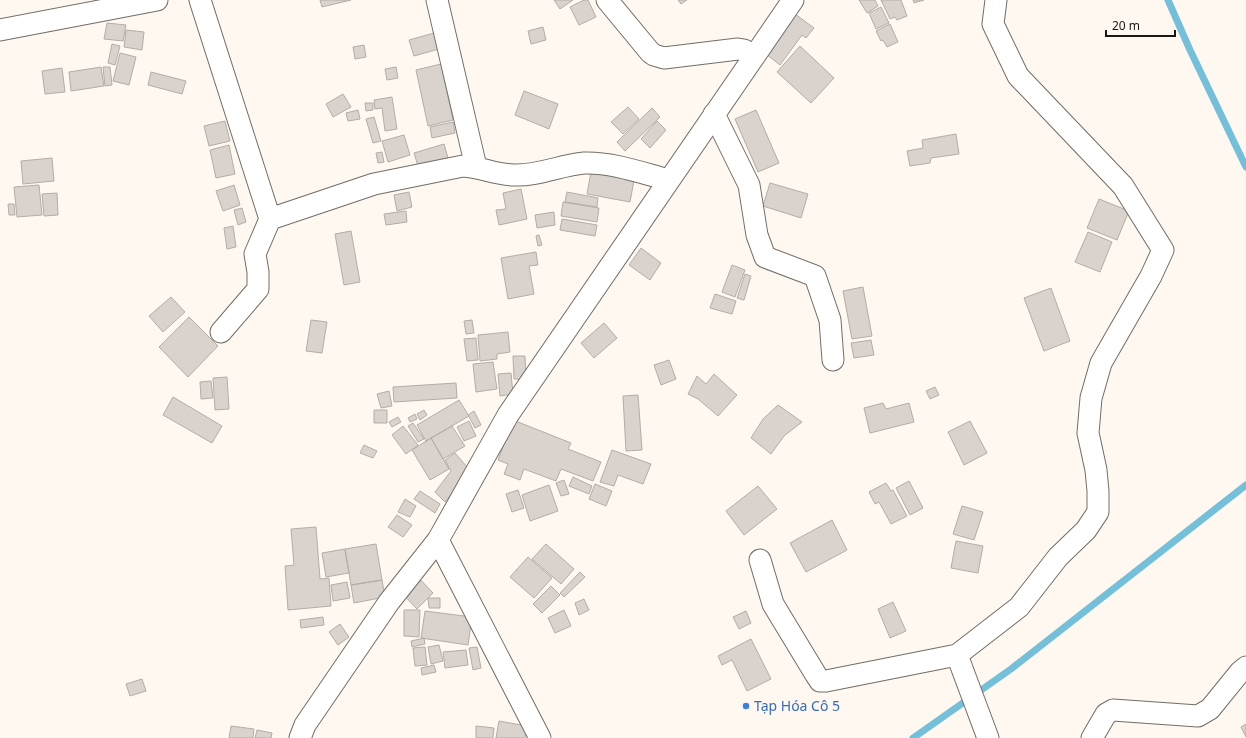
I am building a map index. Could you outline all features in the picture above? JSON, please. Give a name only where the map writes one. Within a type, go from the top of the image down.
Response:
[{"type":"street","points":[[0,30],[157,0]]},
{"type":"street","points":[[200,0],[270,219],[255,254],[258,272],[258,289],[221,332]]},
{"type":"street","points":[[437,0],[476,167]]},
{"type":"street","points":[[607,0],[654,55],[664,58],[738,49],[744,50],[754,56]]},
{"type":"street","points":[[300,738],[305,725],[388,602],[438,540],[508,415],[792,0]]},
{"type":"street","points":[[760,560],[773,604],[820,681],[826,681],[957,655],[1019,607],[1058,557],[1086,530],[1098,512],[1096,470],[1088,433],[1091,398],[1101,363],[1152,276],[1163,250],[1123,186],[1018,76],[994,24],[996,0]]},
{"type":"street","points":[[714,114],[748,185],[757,235],[765,258],[815,276],[830,320],[833,360]]},
{"type":"street","points":[[270,219],[374,184],[463,166],[476,167],[502,174],[525,175],[582,164],[598,163],[669,180]]},
{"type":"street","points":[[438,540],[540,738]]},
{"type":"street","points":[[957,655],[988,738]]},
{"type":"street","points":[[1092,738],[1106,714],[1113,710],[1198,716],[1210,709],[1240,672],[1246,667]]},
{"type":"building","points":[[320,0],[351,0],[322,7]]},
{"type":"building","points":[[554,0],[573,0],[560,9]]},
{"type":"building","points":[[584,0],[588,0],[596,17],[579,25],[570,7]]},
{"type":"building","points":[[678,0],[687,0],[681,4]]},
{"type":"building","points":[[859,0],[875,0],[878,6],[867,13]]},
{"type":"building","points":[[881,0],[901,0],[907,16],[897,20],[895,17],[890,19]]},
{"type":"building","points":[[913,0],[924,0],[914,3]]},
{"type":"building","points":[[881,7],[889,23],[876,29],[869,13]]},
{"type":"building","points":[[791,11],[814,28],[806,38],[802,35],[780,65],[766,54]]},
{"type":"building","points":[[107,23],[126,25],[123,41],[104,39]]},
{"type":"building","points":[[890,24],[898,42],[887,47],[883,40],[881,41],[876,31]]},
{"type":"building","points":[[543,27],[546,40],[531,44],[528,31]]},
{"type":"building","points":[[126,30],[144,32],[142,50],[124,47]]},
{"type":"building","points":[[434,33],[439,49],[414,56],[409,40]]},
{"type":"building","points":[[112,44],[120,46],[115,65],[108,63]]},
{"type":"building","points":[[364,45],[366,57],[355,59],[353,47]]},
{"type":"building","points":[[800,46],[834,78],[811,103],[777,72]]},
{"type":"building","points":[[120,53],[136,57],[129,85],[113,81]]},
{"type":"building","points":[[441,64],[453,120],[428,126],[416,70]]},
{"type":"building","points":[[101,67],[104,86],[71,91],[69,72]]},
{"type":"building","points":[[103,67],[110,67],[112,85],[105,86]]},
{"type":"building","points":[[396,67],[398,78],[387,80],[385,69]]},
{"type":"building","points":[[62,68],[65,92],[45,94],[42,71]]},
{"type":"building","points":[[151,72],[186,81],[182,94],[148,85]]},
{"type":"building","points":[[524,91],[558,104],[549,129],[515,115]]},
{"type":"building","points":[[343,94],[351,107],[333,117],[326,104]]},
{"type":"building","points":[[392,97],[397,129],[385,131],[382,108],[375,109],[374,100]]},
{"type":"building","points":[[365,103],[373,103],[373,110],[366,111]]},
{"type":"building","points":[[628,107],[639,119],[623,134],[611,122]]},
{"type":"building","points":[[652,108],[660,117],[625,151],[617,142]]},
{"type":"building","points":[[358,110],[360,119],[348,121],[346,113]]},
{"type":"building","points":[[756,110],[779,163],[758,172],[735,119]]},
{"type":"building","points":[[374,117],[381,141],[373,143],[366,119]]},
{"type":"building","points":[[225,121],[230,141],[209,146],[204,126]]},
{"type":"building","points":[[657,121],[666,130],[650,148],[641,139]]},
{"type":"building","points":[[453,122],[455,133],[432,138],[430,127]]},
{"type":"building","points":[[956,134],[959,154],[931,158],[930,163],[910,166],[907,151],[923,148],[922,140]]},
{"type":"building","points":[[404,135],[410,155],[388,162],[382,141]]},
{"type":"building","points":[[444,144],[448,158],[418,166],[414,153]]},
{"type":"building","points":[[229,145],[235,174],[216,178],[210,150]]},
{"type":"building","points":[[382,152],[384,162],[378,163],[376,153]]},
{"type":"building","points":[[52,158],[54,181],[23,184],[21,161]]},
{"type":"building","points":[[592,167],[635,175],[630,202],[587,194]]},
{"type":"building","points":[[770,183],[808,194],[801,218],[763,206]]},
{"type":"building","points":[[39,185],[42,215],[17,217],[14,187]]},
{"type":"building","points":[[234,185],[240,205],[223,211],[216,191]]},
{"type":"building","points":[[521,189],[527,219],[499,225],[496,210],[506,209],[503,193]]},
{"type":"building","points":[[409,192],[412,207],[397,211],[394,195]]},
{"type":"building","points":[[567,192],[598,198],[597,207],[565,202]]},
{"type":"building","points":[[57,193],[58,215],[44,216],[42,194]]},
{"type":"building","points":[[1099,199],[1129,211],[1117,240],[1087,228]]},
{"type":"building","points":[[563,202],[599,208],[597,222],[561,216]]},
{"type":"building","points":[[8,204],[14,204],[15,215],[9,215]]},
{"type":"building","points":[[242,208],[246,222],[238,225],[234,210]]},
{"type":"building","points":[[406,211],[407,222],[386,225],[384,214]]},
{"type":"building","points":[[554,212],[555,225],[537,228],[535,215]]},
{"type":"building","points":[[562,219],[597,225],[595,236],[560,230]]},
{"type":"building","points":[[233,226],[236,247],[227,249],[224,228]]},
{"type":"building","points":[[351,231],[360,282],[344,285],[335,234]]},
{"type":"building","points":[[1088,232],[1112,242],[1100,272],[1075,262]]},
{"type":"building","points":[[539,235],[542,245],[538,246],[536,236]]},
{"type":"building","points":[[641,248],[661,263],[650,280],[629,265]]},
{"type":"building","points":[[536,252],[538,265],[529,266],[534,294],[508,299],[501,258]]},
{"type":"building","points":[[732,265],[745,270],[735,297],[722,292]]},
{"type":"building","points":[[745,274],[751,276],[744,300],[737,298]]},
{"type":"building","points":[[863,287],[872,336],[852,339],[843,291]]},
{"type":"building","points":[[1051,288],[1070,341],[1044,351],[1024,298]]},
{"type":"building","points":[[715,294],[736,301],[732,314],[710,308]]},
{"type":"building","points":[[171,297],[185,312],[163,332],[149,316]]},
{"type":"building","points":[[189,317],[218,346],[188,377],[159,347]]},
{"type":"building","points":[[311,320],[327,322],[322,353],[306,351]]},
{"type":"building","points":[[472,320],[474,333],[466,334],[464,321]]},
{"type":"building","points":[[604,323],[617,338],[594,358],[581,343]]},
{"type":"building","points":[[508,332],[510,352],[497,354],[497,359],[480,361],[478,335]]},
{"type":"building","points":[[476,338],[478,360],[467,361],[464,339]]},
{"type":"building","points":[[871,340],[874,355],[854,358],[851,343]]},
{"type":"building","points":[[513,356],[525,356],[526,379],[514,379]]},
{"type":"building","points":[[669,360],[676,379],[661,385],[654,365]]},
{"type":"building","points":[[493,362],[497,389],[476,392],[473,364]]},
{"type":"building","points":[[511,373],[513,394],[500,396],[498,374]]},
{"type":"building","points":[[714,374],[737,395],[718,416],[698,399],[688,394],[697,376],[706,384]]},
{"type":"building","points":[[227,377],[229,409],[215,410],[213,378]]},
{"type":"building","points":[[211,381],[213,398],[201,399],[200,382]]},
{"type":"building","points":[[456,383],[457,398],[394,402],[393,387]]},
{"type":"building","points":[[935,387],[939,395],[930,399],[926,391]]},
{"type":"building","points":[[389,391],[392,406],[381,408],[377,394]]},
{"type":"building","points":[[638,395],[642,450],[626,451],[623,396]]},
{"type":"building","points":[[173,397],[222,426],[212,443],[163,415]]},
{"type":"building","points":[[459,400],[469,416],[426,441],[417,425]]},
{"type":"building","points":[[883,403],[886,409],[909,403],[914,422],[870,433],[864,408]]},
{"type":"building","points":[[778,405],[802,422],[784,436],[771,454],[751,438],[763,419]]},
{"type":"building","points":[[374,410],[387,410],[387,423],[374,423]]},
{"type":"building","points":[[424,410],[427,415],[420,420],[417,414]]},
{"type":"building","points":[[474,411],[481,425],[475,428],[468,415]]},
{"type":"building","points":[[415,414],[417,419],[410,422],[408,418]]},
{"type":"building","points":[[398,417],[401,422],[392,427],[389,422]]},
{"type":"building","points":[[513,420],[571,443],[568,449],[601,462],[593,481],[561,469],[556,481],[524,469],[520,480],[504,474],[508,464],[498,460]]},
{"type":"building","points":[[469,421],[476,436],[464,441],[457,427]]},
{"type":"building","points":[[970,421],[987,453],[964,465],[948,432]]},
{"type":"building","points":[[413,423],[424,439],[418,442],[408,426]]},
{"type":"building","points":[[403,426],[418,445],[406,454],[392,435]]},
{"type":"building","points":[[452,426],[465,446],[443,459],[431,438]]},
{"type":"building","points":[[431,438],[449,469],[430,480],[412,450]]},
{"type":"building","points":[[364,445],[377,451],[373,458],[360,453]]},
{"type":"building","points":[[612,450],[651,464],[643,484],[618,475],[614,486],[600,482]]},
{"type":"building","points":[[455,453],[468,468],[466,477],[445,502],[435,492],[451,471],[445,460]]},
{"type":"building","points":[[573,477],[592,486],[589,494],[569,486]]},
{"type":"building","points":[[564,480],[569,494],[561,496],[556,483]]},
{"type":"building","points":[[909,481],[923,508],[910,515],[896,488]]},
{"type":"building","points":[[886,483],[891,491],[893,490],[907,516],[891,524],[879,502],[875,504],[869,492]]},
{"type":"building","points":[[595,484],[612,491],[606,506],[589,499]]},
{"type":"building","points":[[549,485],[558,511],[530,521],[522,495]]},
{"type":"building","points":[[758,486],[777,509],[744,535],[726,511]]},
{"type":"building","points":[[518,490],[524,508],[512,512],[506,494]]},
{"type":"building","points":[[420,491],[440,504],[435,513],[414,499]]},
{"type":"building","points":[[405,499],[416,506],[410,517],[398,512]]},
{"type":"building","points":[[962,506],[983,512],[974,540],[953,534]]},
{"type":"building","points":[[397,515],[412,525],[403,537],[388,527]]},
{"type":"building","points":[[832,520],[847,550],[806,572],[790,543]]},
{"type":"building","points":[[316,527],[320,579],[329,578],[331,606],[288,610],[285,566],[294,565],[291,529]]},
{"type":"building","points":[[956,541],[983,546],[978,573],[951,568]]},
{"type":"building","points":[[376,544],[382,580],[351,585],[345,549]]},
{"type":"building","points":[[546,544],[574,569],[561,584],[532,559]]},
{"type":"building","points":[[345,549],[349,573],[326,577],[322,553]]},
{"type":"building","points":[[528,557],[552,578],[534,598],[510,577]]},
{"type":"building","points":[[580,572],[585,577],[564,597],[560,593]]},
{"type":"building","points":[[416,575],[433,593],[417,609],[400,591]]},
{"type":"building","points":[[382,580],[385,597],[354,603],[351,585]]},
{"type":"building","points":[[347,582],[350,598],[333,601],[331,585]]},
{"type":"building","points":[[551,586],[560,595],[542,613],[533,604]]},
{"type":"building","points":[[428,598],[440,598],[440,608],[429,608]]},
{"type":"building","points":[[584,599],[589,610],[579,615],[575,603]]},
{"type":"building","points":[[893,602],[906,631],[890,638],[878,609]]},
{"type":"building","points":[[404,610],[420,610],[419,637],[404,636]]},
{"type":"building","points":[[564,610],[571,626],[555,633],[548,618]]},
{"type":"building","points":[[425,611],[472,617],[468,645],[421,638]]},
{"type":"building","points":[[746,611],[751,623],[739,629],[733,617]]},
{"type":"building","points":[[323,617],[324,625],[301,628],[300,620]]},
{"type":"building","points":[[340,624],[349,637],[338,645],[329,632]]},
{"type":"building","points":[[424,638],[425,644],[412,647],[411,641]]},
{"type":"building","points":[[751,639],[771,679],[747,691],[732,660],[722,665],[718,656]]},
{"type":"building","points":[[439,645],[443,661],[431,664],[428,647]]},
{"type":"building","points":[[425,647],[427,665],[415,666],[413,648]]},
{"type":"building","points":[[477,647],[481,668],[473,670],[469,648]]},
{"type":"building","points":[[466,650],[468,665],[445,668],[443,652]]},
{"type":"building","points":[[434,665],[436,672],[422,675],[421,668]]},
{"type":"building","points":[[142,679],[146,691],[130,696],[126,684]]},
{"type":"building","points":[[499,721],[527,726],[525,738],[496,738]]},
{"type":"building","points":[[1246,724],[1246,737],[1241,727]]},
{"type":"building","points":[[231,726],[254,729],[253,738],[229,738]]},
{"type":"building","points":[[476,726],[494,728],[493,738],[476,738]]},
{"type":"building","points":[[257,730],[272,733],[271,738],[255,738]]},
{"type":"waterway","points":[[1168,0],[1190,50],[1246,167]]},
{"type":"waterway","points":[[913,738],[1011,669],[1246,485]]},
{"type":"place","name":"Tạp Hóa Cô 5","points":[[746,706]]}]
